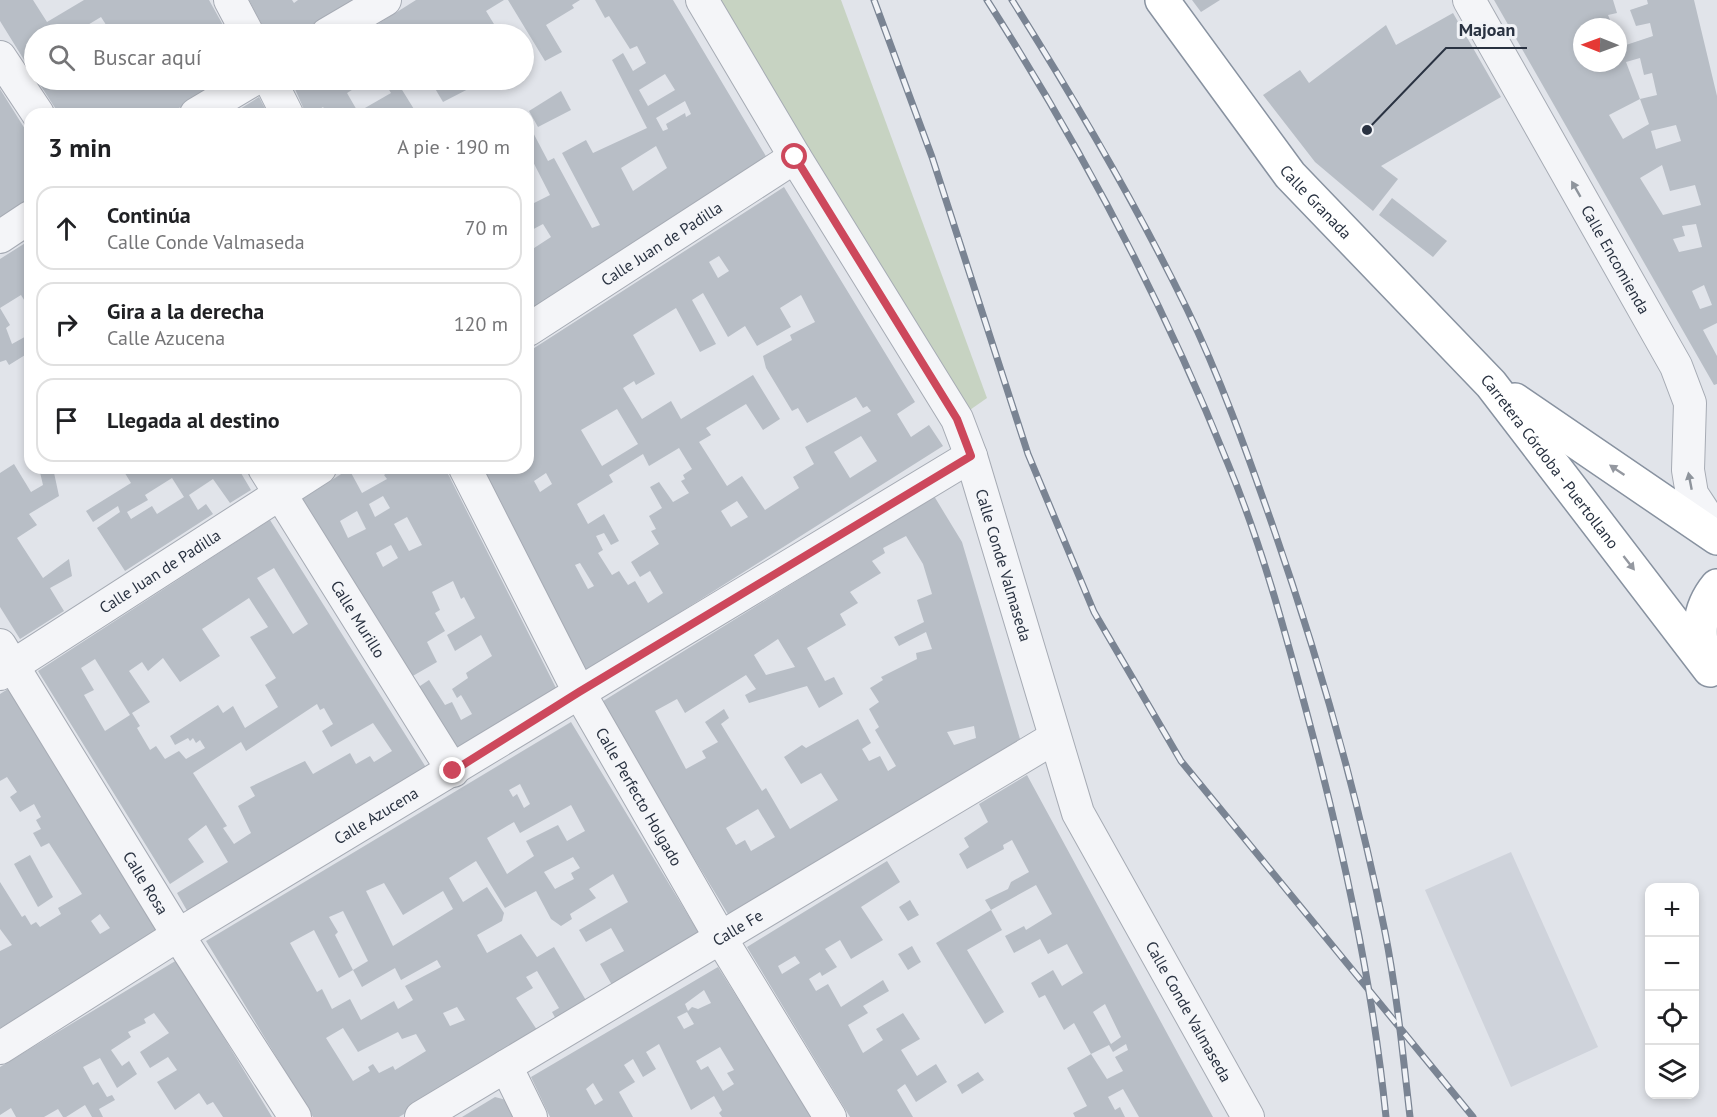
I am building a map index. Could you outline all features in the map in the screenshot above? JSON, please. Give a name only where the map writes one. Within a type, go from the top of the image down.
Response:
[{"type":"highway","name":"Calle Granada","points":[[1162,0],[1290,175],[1491,384]]},
{"type":"highway","name":"Carretera Córdoba - Puertollano","points":[[1491,384],[1717,538]]},
{"type":"highway","name":"Carretera Córdoba - Puertollano","points":[[1491,384],[1714,673]]},
{"type":"highway","points":[[1714,673],[1702,650],[1699,628],[1704,606],[1717,586]]},
{"type":"street","points":[[230,0],[243,24]]},
{"type":"street","points":[[344,24],[385,0]]},
{"type":"street","name":"Calle Conde Valmaseda","points":[[702,0],[795,157],[957,419],[971,456],[1078,813],[1248,1117]]},
{"type":"street","name":"Calle Encomienda","points":[[1469,0],[1676,366],[1690,404],[1688,470],[1692,494],[1717,532]]},
{"type":"street","points":[[0,57],[34,108]]},
{"type":"street","points":[[206,108],[236,90]]},
{"type":"street","points":[[275,90],[285,108]]},
{"type":"street","name":"Calle Juan de Padilla","points":[[534,326],[795,157]]},
{"type":"street","points":[[0,237],[24,222]]},
{"type":"street","name":"Calle Azucena","points":[[0,1048],[178,935],[453,771],[579,692],[971,456]]},
{"type":"street","name":"Calle Murillo","points":[[268,474],[453,771]]},
{"type":"street","name":"Calle Juan de Padilla","points":[[4,662],[311,474]]},
{"type":"street","name":"Calle Perfecto Holgado","points":[[468,474],[579,692],[720,937],[830,1117]]},
{"type":"street","name":"Calle Rosa","points":[[4,662],[295,1117]]},
{"type":"street","name":"Calle Fe","points":[[421,1117],[1054,738]]},
{"type":"street","points":[[506,1066],[531,1117]]},
{"type":"shaded area","points":[[1511,852],[1598,1047],[1511,1087],[1425,890]]},
{"type":"green space","points":[[702,0],[841,0],[987,398],[957,419]]},
{"type":"building","points":[[0,0],[33,0],[47,22],[84,0],[209,0],[222,24],[106,24],[101,17],[89,24],[24,24],[24,60],[0,21]]},
{"type":"building","points":[[249,0],[292,0],[294,3],[298,0],[353,0],[313,24],[262,24]]},
{"type":"building","points":[[416,0],[504,0],[486,11],[494,24],[378,24]]},
{"type":"building","points":[[508,0],[580,0],[572,5],[574,8],[546,25],[562,52],[545,61],[534,43],[534,24],[523,24]]},
{"type":"building","points":[[595,0],[673,0],[767,158],[534,308],[534,248],[551,237],[543,224],[534,229],[534,203],[550,195],[534,164],[534,134],[548,161],[554,158],[592,228],[600,225],[562,153],[586,140],[593,153],[647,128],[612,60],[623,53],[633,71],[646,63],[637,46],[630,49],[609,16],[605,18]],"holes":[[[665,74],[675,90],[648,106],[639,90]],[[685,101],[691,114],[686,117],[685,113],[666,124],[668,129],[663,131],[656,118]],[[656,146],[667,168],[633,191],[621,168]]]},
{"type":"building","points":[[1192,0],[1220,0],[1201,12]]},
{"type":"building","points":[[1494,0],[1613,0],[1617,13],[1608,15],[1609,18],[1573,18],[1573,72],[1627,72],[1627,65],[1640,99],[1657,95],[1652,73],[1644,75],[1640,58],[1627,62],[1627,45],[1653,36],[1650,23],[1636,26],[1630,10],[1648,4],[1647,0],[1694,0],[1717,96],[1717,323],[1703,330],[1717,356],[1717,384],[1714,385]],"holes":[[[1640,99],[1649,124],[1623,139],[1609,115]],[[1676,125],[1681,141],[1656,149],[1651,131]],[[1662,165],[1670,191],[1695,185],[1701,205],[1663,215],[1640,178]],[[1696,224],[1702,247],[1679,252],[1673,239],[1685,236],[1682,226]],[[1704,285],[1712,305],[1700,309],[1692,291]]]},
{"type":"building","points":[[1453,13],[1501,97],[1381,166],[1398,179],[1373,211],[1315,162],[1263,95],[1300,70],[1309,83],[1386,25],[1396,45]]},
{"type":"building","points":[[0,89],[24,127],[24,204],[0,219]]},
{"type":"building","points":[[43,90],[209,90],[179,108],[55,108]]},
{"type":"building","points":[[295,90],[352,90],[347,93],[356,108],[323,107],[303,108]]},
{"type":"building","points":[[389,90],[402,90],[413,108],[365,108],[391,93]]},
{"type":"building","points":[[436,90],[466,90],[443,102]]},
{"type":"building","points":[[561,91],[571,110],[538,127],[534,120],[534,108]]},
{"type":"building","points":[[259,97],[265,108],[242,108]]},
{"type":"building","points":[[784,187],[915,402],[897,414],[911,437],[929,425],[943,446],[584,673],[486,474],[534,474],[534,348]],"holes":[[[719,256],[729,271],[718,278],[709,262]],[[703,293],[728,337],[745,326],[757,346],[791,327],[780,308],[801,295],[815,322],[790,335],[792,340],[763,356],[766,368],[792,411],[798,408],[807,423],[856,397],[863,408],[867,406],[871,411],[805,447],[814,464],[793,477],[799,488],[765,510],[742,476],[727,486],[699,442],[711,435],[706,428],[746,404],[763,430],[780,419],[753,375],[681,419],[671,401],[642,419],[623,388],[634,381],[636,385],[655,374],[633,335],[676,308],[700,352],[716,344],[692,300]],[[617,409],[638,444],[602,466],[581,430]],[[861,436],[877,461],[850,478],[834,452]],[[679,448],[692,469],[683,475],[685,479],[681,481],[689,493],[673,502],[659,482],[650,487],[662,508],[649,516],[656,529],[651,531],[659,544],[631,562],[640,577],[650,571],[663,593],[648,603],[635,581],[628,585],[619,571],[612,575],[598,553],[603,550],[596,536],[604,533],[611,545],[619,541],[604,514],[588,524],[577,504],[613,482],[609,475],[643,454],[649,466]],[[546,473],[552,484],[540,492],[534,481]],[[737,501],[748,517],[731,527],[721,511]],[[580,563],[594,586],[588,589],[575,565]]]},
{"type":"building","points":[[1392,198],[1447,241],[1433,257],[1379,215]]},
{"type":"building","points":[[24,244],[24,300],[21,295],[0,308],[0,259]]},
{"type":"building","points":[[0,308],[10,325],[6,328],[12,344],[24,337],[24,356],[9,365],[6,360],[0,362]]},
{"type":"building","points":[[14,464],[31,492],[43,485],[40,474],[54,474],[59,496],[29,514],[37,525],[17,538],[43,578],[69,559],[72,576],[50,588],[64,611],[20,639],[0,607],[0,473]]},
{"type":"building","points":[[125,474],[242,474],[251,490],[230,503],[213,479],[189,495],[198,510],[206,504],[213,514],[125,571],[97,528],[120,512],[118,506],[93,522],[86,511],[131,483]],"holes":[[[172,478],[184,497],[157,514],[152,506],[131,519],[127,512],[148,500],[145,495]]]},
{"type":"building","points":[[341,474],[352,474],[362,493],[387,479],[385,474],[448,474],[556,688],[456,750],[417,688],[429,680],[445,705],[452,702],[461,720],[472,714],[461,695],[457,698],[452,689],[468,678],[466,673],[492,656],[481,635],[455,651],[447,635],[475,618],[464,597],[461,599],[453,581],[432,592],[440,610],[435,613],[445,631],[427,642],[437,662],[411,677],[299,501]],"holes":[[[383,496],[390,508],[375,517],[369,504]],[[357,511],[366,529],[348,538],[340,521]],[[407,517],[422,545],[409,551],[394,524]],[[391,545],[398,558],[383,567],[376,553]]]},
{"type":"building","points":[[934,496],[962,542],[1020,739],[731,919],[600,703]],"holes":[[[906,536],[923,564],[932,594],[917,600],[924,622],[894,637],[899,646],[926,632],[932,649],[916,653],[917,659],[881,677],[883,680],[870,688],[879,702],[869,709],[879,727],[875,730],[896,766],[888,771],[880,756],[869,761],[862,749],[871,743],[858,719],[806,748],[802,745],[784,757],[801,784],[821,773],[838,800],[790,829],[766,788],[762,791],[721,724],[729,718],[724,709],[705,722],[718,742],[702,751],[706,758],[686,769],[655,711],[677,699],[685,713],[746,675],[756,689],[745,695],[749,703],[807,686],[819,708],[843,694],[834,677],[825,681],[807,648],[846,625],[840,614],[858,603],[850,592],[881,573],[872,561],[885,553],[883,548]],[[778,639],[795,667],[766,675],[754,655]],[[974,726],[976,738],[954,745],[947,732]],[[758,809],[775,837],[751,851],[745,840],[736,845],[726,828]]]},
{"type":"building","points":[[270,520],[427,769],[189,914],[177,893],[228,862],[206,825],[188,839],[204,862],[170,884],[38,671]],"holes":[[[274,568],[308,624],[293,634],[257,578]],[[249,598],[268,627],[250,637],[276,678],[265,685],[278,707],[245,728],[233,706],[223,713],[218,705],[170,736],[175,745],[188,738],[190,741],[193,738],[196,743],[200,740],[205,748],[186,759],[179,751],[165,759],[156,746],[150,750],[137,728],[140,726],[132,713],[150,702],[129,671],[142,662],[148,671],[163,658],[180,682],[220,656],[202,629]],[[95,659],[130,715],[105,731],[84,695],[94,690],[81,668]],[[317,704],[320,710],[324,708],[333,724],[322,731],[331,747],[373,723],[392,751],[374,762],[370,756],[356,764],[350,753],[313,774],[305,761],[250,787],[255,796],[238,806],[251,833],[234,844],[223,828],[227,826],[193,773],[241,742],[246,751]]]},
{"type":"building","points":[[8,689],[159,933],[0,1028],[0,951],[12,945],[0,929],[0,882],[22,917],[25,915],[31,925],[36,922],[40,927],[61,914],[58,908],[82,894],[49,843],[41,847],[33,833],[41,829],[36,820],[41,817],[34,804],[20,812],[10,797],[17,792],[7,777],[0,781],[0,694]],"holes":[[[100,914],[110,928],[100,934],[91,921]]]},
{"type":"building","points":[[571,722],[700,935],[612,985],[600,964],[624,951],[611,928],[586,942],[579,930],[628,902],[613,874],[589,889],[596,898],[570,914],[572,919],[561,926],[551,919],[536,891],[505,908],[476,861],[449,878],[463,902],[487,887],[504,913],[502,921],[477,935],[487,953],[521,934],[537,957],[554,947],[587,1002],[557,1021],[552,1012],[559,1008],[537,971],[526,977],[533,988],[516,998],[539,1033],[399,1117],[313,1117],[206,941]],"holes":[[[520,784],[530,804],[524,808],[517,794],[513,797],[509,790]],[[571,805],[585,831],[567,841],[558,825],[526,841],[534,856],[507,874],[487,838],[514,822],[520,833]],[[573,857],[580,868],[571,873],[574,879],[555,889],[544,872]],[[384,883],[403,915],[443,891],[453,909],[393,946],[366,891]],[[343,911],[368,961],[353,970],[335,935],[338,932],[329,917]],[[314,930],[339,978],[353,970],[362,987],[395,968],[401,980],[437,960],[441,967],[405,986],[413,1000],[398,1009],[394,1001],[361,1020],[350,999],[332,1009],[322,989],[317,992],[290,943]],[[457,1007],[465,1020],[450,1026],[443,1013]],[[343,1028],[358,1052],[398,1032],[402,1039],[416,1034],[426,1051],[395,1070],[393,1066],[379,1073],[373,1064],[368,1067],[370,1071],[353,1081],[326,1038]]]},
{"type":"building","points":[[1027,775],[1213,1117],[1139,1117],[1123,1089],[1108,1097],[1115,1110],[1120,1107],[1125,1117],[1075,1117],[1073,1113],[1087,1106],[1067,1068],[1091,1054],[1074,1023],[1064,1030],[1045,995],[1039,998],[1031,983],[1053,970],[1062,986],[1083,973],[1067,944],[1048,954],[1040,939],[1014,953],[1005,936],[1024,926],[1026,930],[1052,914],[1036,885],[991,910],[985,900],[1008,889],[1011,882],[1029,872],[1012,840],[1003,845],[1004,849],[967,869],[959,854],[969,847],[964,838],[988,822],[979,804]],"holes":[[[1105,1004],[1121,1037],[1111,1044],[1093,1012]],[[1126,1044],[1128,1050],[1115,1057],[1123,1071],[1107,1079],[1091,1054],[1109,1045],[1113,1052]]]},
{"type":"building","points":[[30,855],[53,897],[38,907],[14,864]]},
{"type":"building","points":[[887,861],[900,882],[861,907],[883,940],[851,959],[840,940],[825,949],[837,967],[822,976],[820,972],[809,979],[816,991],[828,984],[841,1007],[883,980],[889,991],[863,1006],[868,1013],[848,1025],[863,1053],[883,1040],[876,1029],[903,1013],[920,1039],[901,1050],[917,1076],[936,1064],[947,1082],[916,1102],[905,1084],[897,1090],[913,1117],[850,1117],[747,947]],"holes":[[[795,956],[800,963],[782,974],[778,966]]]},
{"type":"building","points":[[910,900],[919,915],[908,921],[899,907]]},
{"type":"building","points":[[991,910],[1002,930],[967,950],[1004,1012],[985,1024],[936,943]]},
{"type":"building","points":[[912,946],[921,962],[908,970],[898,954]]},
{"type":"building","points":[[177,960],[272,1117],[223,1117],[213,1102],[207,1105],[199,1093],[175,1110],[157,1082],[177,1070],[168,1057],[150,1068],[140,1052],[169,1033],[154,1013],[144,1019],[146,1023],[128,1032],[131,1037],[111,1050],[122,1066],[129,1061],[137,1074],[117,1088],[100,1058],[83,1067],[93,1085],[98,1082],[107,1097],[112,1095],[115,1100],[99,1109],[103,1117],[92,1117],[85,1105],[66,1117],[63,1117],[58,1109],[44,1117],[16,1117],[11,1108],[0,1115],[0,1067]]},
{"type":"building","points":[[718,967],[812,1117],[722,1117],[719,1113],[722,1110],[714,1096],[691,1110],[659,1044],[646,1052],[656,1069],[643,1077],[633,1059],[624,1065],[635,1082],[619,1092],[633,1117],[550,1117],[531,1077]],"holes":[[[704,990],[711,1003],[698,1009],[692,1007],[688,1011],[685,1004]],[[687,1012],[694,1024],[684,1029],[677,1017]],[[720,1047],[734,1070],[727,1073],[734,1084],[723,1091],[708,1066],[701,1070],[696,1061]],[[593,1083],[603,1100],[595,1105],[586,1089]]]},
{"type":"building","points":[[978,1072],[984,1080],[962,1094],[957,1085]]},
{"type":"building","points":[[495,1097],[510,1101],[517,1117],[462,1117]]},
{"type":"railway","points":[[874,0],[932,157],[1028,454],[1094,612],[1181,761],[1473,1117]]},
{"type":"railway","points":[[987,0],[1055,112],[1148,285],[1203,404],[1251,524],[1289,648],[1343,861],[1373,1014],[1386,1117]]},
{"type":"railway","points":[[1012,0],[1104,152],[1167,269],[1211,361],[1262,494],[1320,673],[1362,828],[1389,955],[1410,1117]]},
{"type":"place","name":"Majoan","points":[[1367,130]]},
{"type":"route","points":[[453,771],[579,692],[971,456],[957,419],[795,157]]}]
